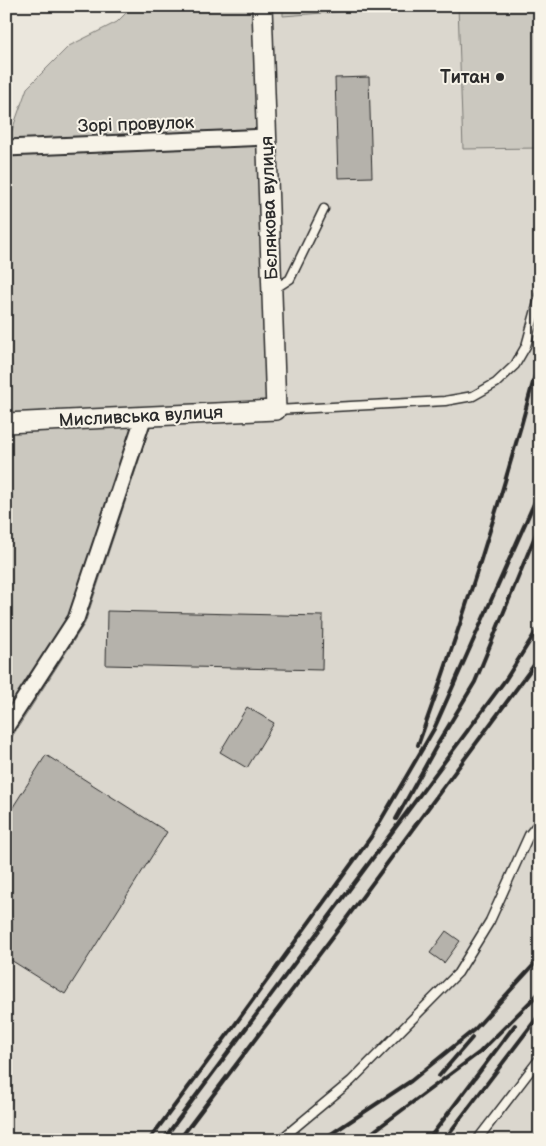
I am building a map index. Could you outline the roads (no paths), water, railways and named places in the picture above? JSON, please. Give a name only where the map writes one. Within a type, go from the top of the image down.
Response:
[{"type":"street","name":"Бєлякова вулиця","points":[[262,6],[276,410]]},
{"type":"street","name":"Зорі провулок","points":[[6,148],[267,137]]},
{"type":"street","name":"Мисливська вулиця","points":[[6,423],[276,410]]},
{"type":"street","points":[[6,727],[76,619],[144,416]]},
{"type":"lane","points":[[272,291],[290,279],[324,209]]},
{"type":"lane","points":[[276,410],[444,401],[473,396],[496,384],[515,365],[526,346],[540,295]]},
{"type":"lane","points":[[280,1140],[352,1081],[458,973],[490,921],[529,835],[540,820]]},
{"type":"lane","points":[[477,1140],[540,1058]]},
{"type":"railway","points":[[418,745],[452,649],[483,552],[513,455],[540,357]]},
{"type":"railway","points":[[149,1140],[371,837],[434,729],[540,490]]},
{"type":"railway","points":[[396,819],[475,682],[540,524]]},
{"type":"railway","points":[[163,1140],[506,679],[540,625]]},
{"type":"railway","points":[[179,1140],[540,657]]},
{"type":"railway","points":[[322,1140],[411,1081],[475,1029],[540,958]]},
{"type":"railway","points":[[362,1140],[480,1052],[540,992]]},
{"type":"railway","points":[[444,1140],[540,1014]]},
{"type":"railway","points":[[428,1140],[515,1025]]},
{"type":"railway","points":[[439,1076],[472,1038]]},
{"type":"railway","points":[[533,1140],[540,1130]]},
{"type":"place","name":"Титан","points":[[500,77]]}]
